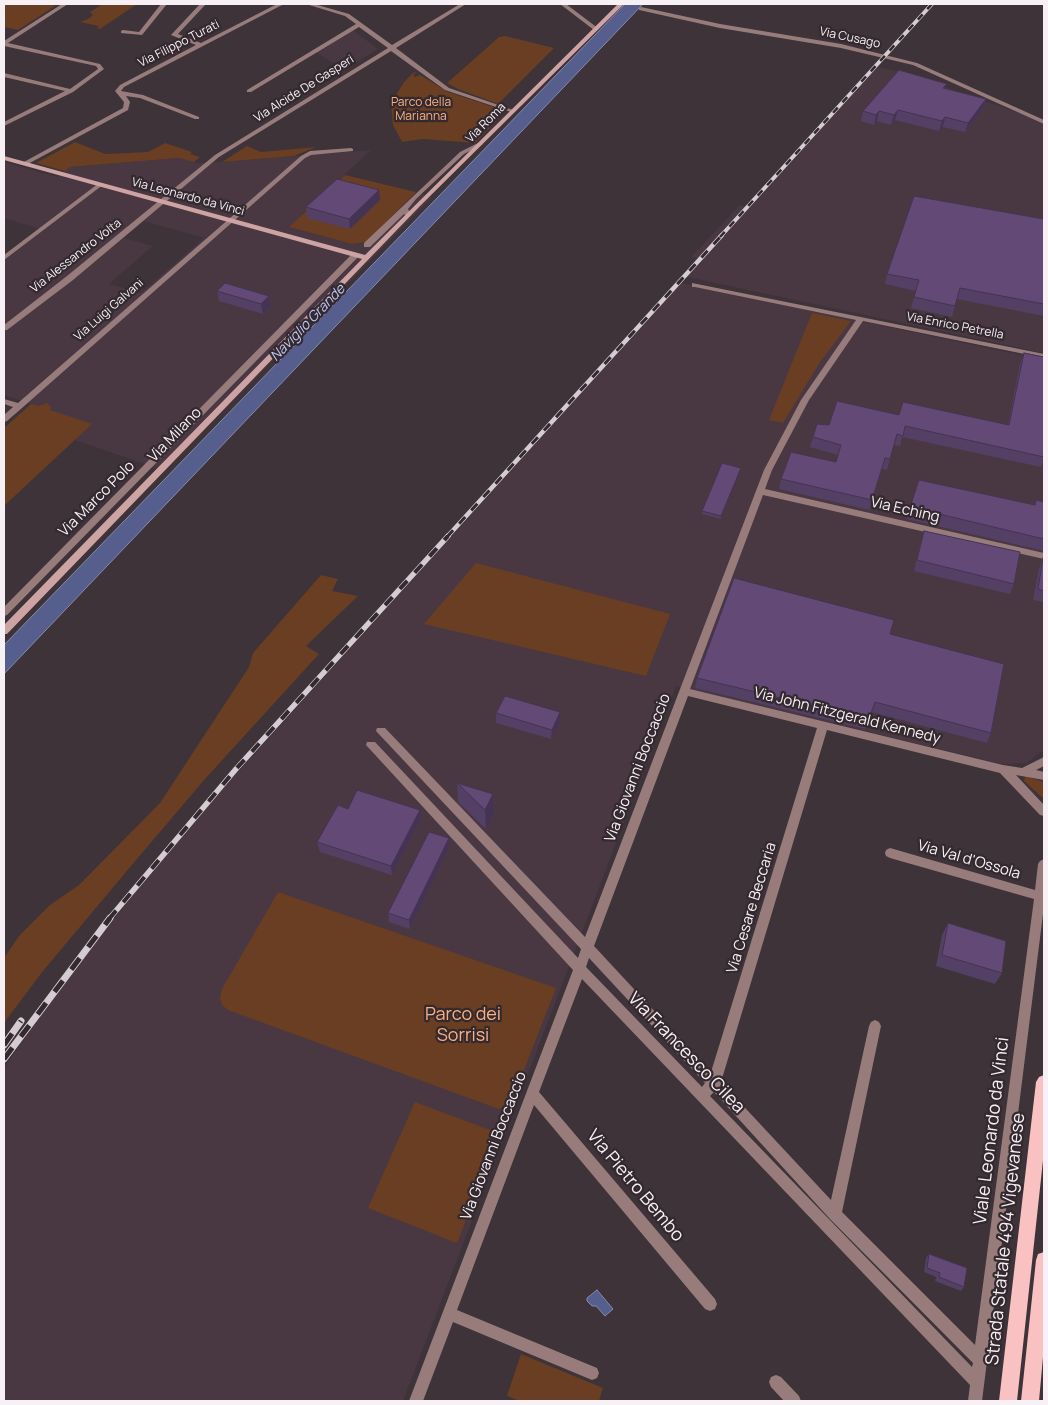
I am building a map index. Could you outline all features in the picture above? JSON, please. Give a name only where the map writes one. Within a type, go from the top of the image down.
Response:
[{"type":"main road","name":"Via Roma","points":[[480,144],[621,4]]},
{"type":"main road","name":"Via Leonardo da Vinci","points":[[4,158],[367,258]]},
{"type":"main road","points":[[367,258],[407,212]]},
{"type":"main road","name":"Via Milano","points":[[4,631],[367,258]]},
{"type":"main road","name":"Strada Statale 494 Vigevanese","points":[[1008,1401],[1044,1082]]},
{"type":"main road","points":[[1030,1401],[1044,1260]]},
{"type":"street","points":[[4,43],[65,4]]},
{"type":"street","points":[[123,32],[140,34],[164,4]]},
{"type":"street","points":[[201,45],[174,35],[203,4]]},
{"type":"street","name":"Via Filippo Turati","points":[[120,94],[118,91],[122,86],[281,4]]},
{"type":"street","points":[[309,4],[341,12],[447,89],[513,111]]},
{"type":"street","name":"Via Alcide De Gasperi","points":[[161,201],[217,156],[463,4]]},
{"type":"street","points":[[563,4],[596,29]]},
{"type":"street","name":"Via Cusago","points":[[641,9],[720,26],[841,46],[915,64],[1044,122]]},
{"type":"street","points":[[572,10],[602,24]]},
{"type":"street","points":[[249,90],[360,24]]},
{"type":"street","points":[[4,43],[101,66],[101,69],[71,90],[4,124]]},
{"type":"street","points":[[4,75],[71,90]]},
{"type":"street","points":[[120,94],[141,96],[197,118]]},
{"type":"street","points":[[24,164],[126,109],[127,102],[120,94]]},
{"type":"street","points":[[4,115],[15,117]]},
{"type":"street","points":[[368,245],[407,212],[462,153],[480,144]]},
{"type":"street","name":"Via Luigi Galvani","points":[[4,420],[303,157],[310,153],[351,150]]},
{"type":"street","points":[[4,258],[101,184]]},
{"type":"street","name":"Via Alessandro Volta","points":[[4,328],[70,278],[161,201]]},
{"type":"street","name":"Via Marco Polo","points":[[4,613],[356,255]]},
{"type":"street","points":[[696,286],[861,319]]},
{"type":"street","name":"Via Enrico Petrella","points":[[861,319],[1044,356]]},
{"type":"street","name":"Via Giovanni Boccaccio","points":[[416,1401],[768,470],[805,400],[861,319]]},
{"type":"street","points":[[4,401],[19,406]]},
{"type":"street","name":"Via Eching","points":[[760,490],[1044,556]]},
{"type":"street","name":"Via John Fitzgerald Kennedy","points":[[684,691],[1003,770],[1044,776]]},
{"type":"street","name":"Via Cesare Beccaria","points":[[702,1095],[714,1083],[823,726]]},
{"type":"street","name":"Via Francesco Cilea","points":[[381,731],[714,1083],[835,1214],[981,1361]]},
{"type":"street","name":"Via Francesco Cilea","points":[[371,745],[579,968],[978,1383]]},
{"type":"street","points":[[1023,773],[1044,761]]},
{"type":"street","points":[[1003,770],[1044,812]]},
{"type":"street","name":"Via Val d'Ossola","points":[[890,853],[1040,896]]},
{"type":"street","name":"Viale Leonardo da Vinci","points":[[976,1401],[1044,864]]},
{"type":"street","points":[[835,1214],[875,1026]]},
{"type":"street","name":"Via Pietro Bembo","points":[[532,1093],[710,1304]]},
{"type":"street","points":[[449,1314],[592,1373]]},
{"type":"street","points":[[776,1382],[794,1401]]},
{"type":"shaded area","points":[[353,30],[378,49],[344,70],[316,52]]},
{"type":"shaded area","points":[[877,67],[903,72],[1044,122],[1044,353],[687,277],[702,260],[691,257],[740,205],[750,208]]},
{"type":"shaded area","points":[[371,150],[289,227],[352,244],[366,242],[416,192],[432,197],[165,471],[75,440],[91,424],[4,395],[4,260],[43,230],[4,218],[4,162],[57,177],[70,167],[180,158],[198,163]],"holes":[[[144,221],[204,238],[141,293],[109,284],[153,246],[124,238]]]},
{"type":"shaded area","points":[[681,283],[1044,360],[1044,750],[1026,763],[1002,764],[676,686],[403,1401],[4,1401],[4,1068],[70,974],[167,853]]},
{"type":"green space","points":[[4,4],[52,4],[55,6],[18,30],[4,27]]},
{"type":"green space","points":[[137,4],[100,29],[97,28],[99,26],[80,22],[90,18],[93,15],[90,12],[101,5]]},
{"type":"green space","points":[[505,36],[554,48],[498,104],[447,83],[499,37]]},
{"type":"green space","name":"Parco della Marianna","points":[[414,72],[416,73],[413,75],[415,77],[420,75],[448,92],[506,111],[475,143],[423,139],[402,142],[393,125],[391,103],[404,82]]},
{"type":"green space","points":[[75,142],[105,154],[148,152],[165,143],[192,152],[190,154],[200,157],[194,162],[179,158],[70,167],[65,171],[36,163]]},
{"type":"green space","points":[[247,146],[261,152],[316,147],[294,156],[222,162]]},
{"type":"green space","points":[[345,175],[416,192],[366,242],[352,244],[289,227]]},
{"type":"green space","points":[[812,313],[851,321],[820,362],[783,423],[769,420]]},
{"type":"green space","points":[[47,403],[51,407],[50,410],[92,424],[4,506],[4,428],[31,404],[39,406]]},
{"type":"green space","points":[[476,563],[670,614],[646,676],[424,624]]},
{"type":"green space","points":[[321,575],[338,579],[332,591],[358,596],[306,646],[319,654],[205,779],[43,971],[4,1023],[4,958],[19,936],[50,905],[79,885],[160,803],[249,667],[253,653]]},
{"type":"green space","points":[[1025,776],[1044,782],[1044,799],[1024,781]]},
{"type":"green space","name":"Parco dei Sorrisi","points":[[278,892],[556,988],[513,1098],[499,1109],[228,1010],[222,1005],[220,998],[222,989]]},
{"type":"green space","points":[[415,1102],[490,1130],[493,1149],[457,1243],[368,1208]]},
{"type":"green space","points":[[521,1354],[603,1388],[599,1401],[520,1401],[507,1396]]},
{"type":"water","points":[[625,4],[643,4],[4,674],[4,645]]},
{"type":"water","points":[[597,1290],[613,1309],[605,1316],[596,1306],[592,1306],[587,1301],[587,1298]]},
{"type":"building","points":[[899,70],[947,84],[943,88],[986,99],[968,123],[945,117],[942,121],[898,110],[894,115],[879,111],[876,115],[863,111]]},
{"type":"building","points":[[337,179],[379,190],[349,219],[306,207]]},
{"type":"building","points":[[914,196],[1044,219],[1044,304],[960,288],[955,306],[914,297],[919,280],[887,274]]},
{"type":"building","points":[[225,283],[269,296],[261,304],[217,291]]},
{"type":"building","points":[[1024,353],[1044,357],[1044,457],[905,426],[903,436],[897,434],[890,459],[885,458],[872,500],[781,479],[791,452],[836,462],[841,445],[813,437],[817,424],[829,425],[837,401],[899,415],[903,402],[1009,425]]},
{"type":"building","points":[[722,463],[741,468],[721,516],[702,511]]},
{"type":"building","points":[[919,480],[1035,505],[1036,500],[1044,502],[1044,539],[910,507]]},
{"type":"building","points":[[924,531],[1020,552],[1014,584],[917,560]]},
{"type":"building","points":[[1044,559],[1044,591],[1038,589]]},
{"type":"building","points":[[734,578],[894,620],[890,634],[1004,664],[991,733],[875,702],[869,719],[697,678]]},
{"type":"building","points":[[505,696],[560,712],[552,730],[496,713]]},
{"type":"building","points":[[457,783],[493,794],[485,810]]},
{"type":"building","points":[[357,790],[420,810],[391,866],[317,842],[338,805],[348,809]]},
{"type":"building","points":[[429,832],[449,838],[409,920],[388,913]]},
{"type":"building","points":[[948,923],[1006,941],[1002,973],[942,955]]},
{"type":"building","points":[[929,1254],[967,1268],[964,1287],[939,1277],[940,1273],[927,1268]]},
{"type":"railway","points":[[720,237],[932,4]]},
{"type":"railway","points":[[447,537],[722,235]]},
{"type":"railway","points":[[109,919],[236,769],[448,536]]},
{"type":"railway","points":[[4,1059],[110,918]]},
{"type":"railway","points":[[4,1045],[21,1021]]},
{"type":"water label","name":"Naviglio Grande","points":[[308,323]]}]
